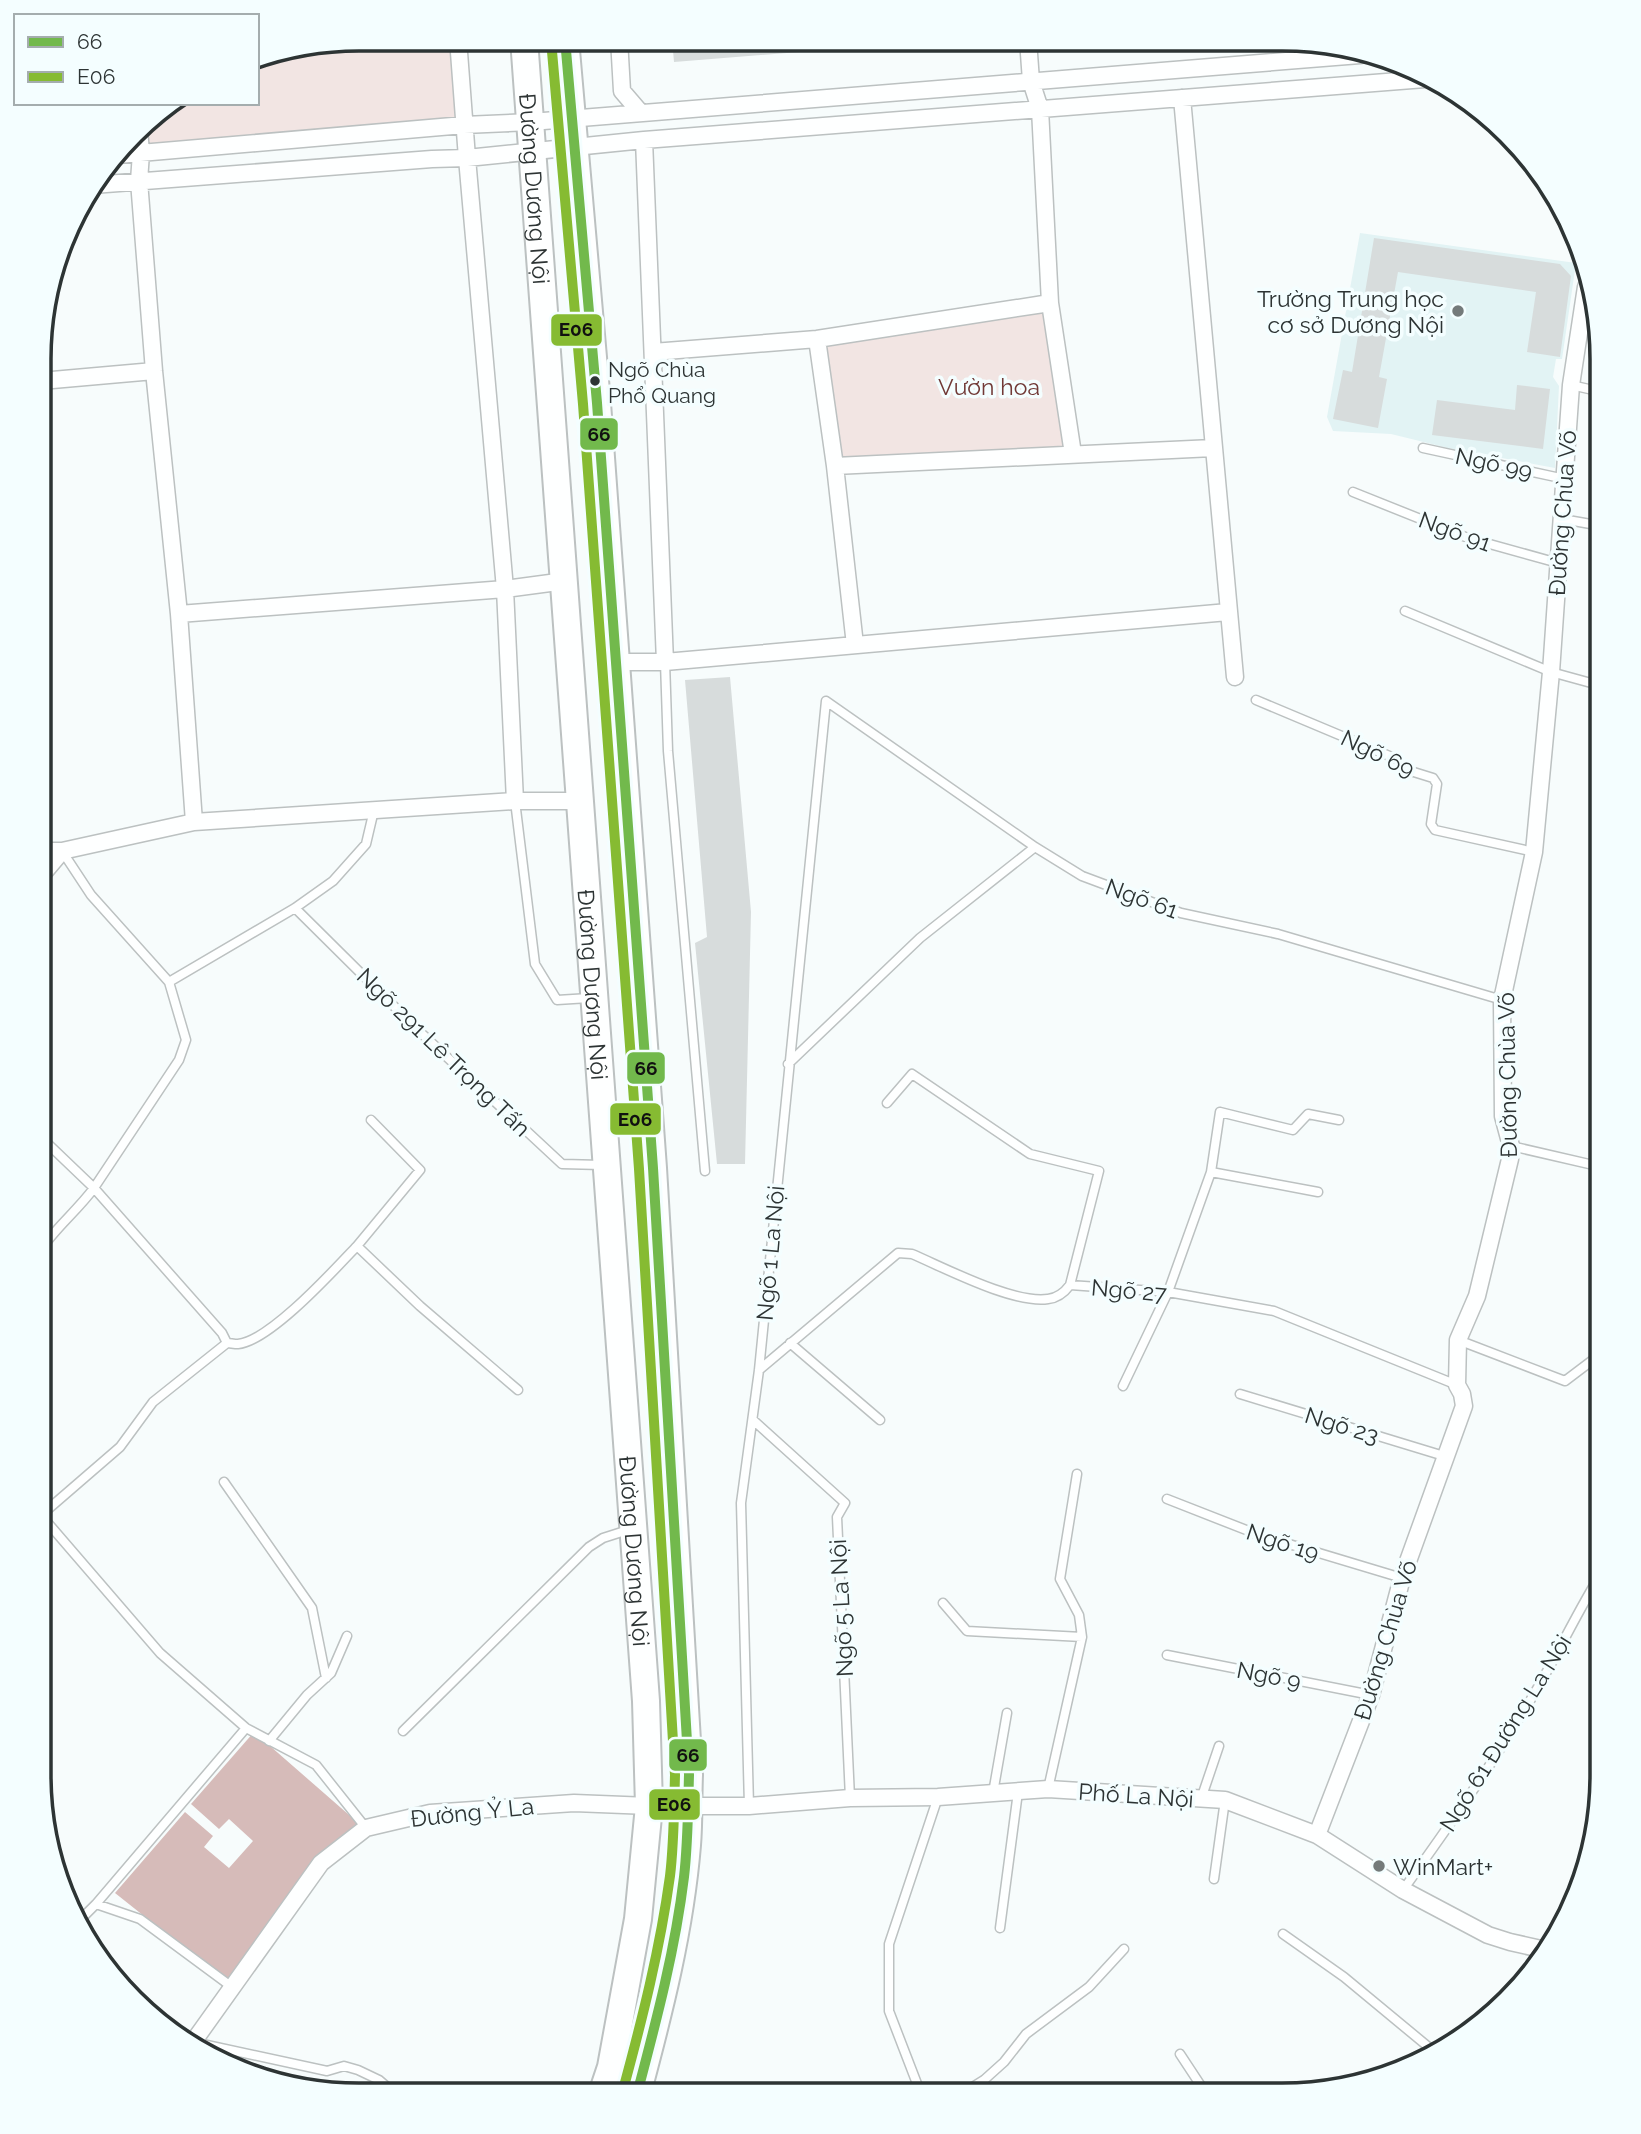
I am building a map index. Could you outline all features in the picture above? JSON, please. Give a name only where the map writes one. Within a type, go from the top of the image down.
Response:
[{"type":"main road","name":"Đường Dương Nội","points":[[525,51],[646,1701],[649,1806],[638,1919],[611,2067],[606,2083]]},
{"type":"main road","name":"Đường Dương Nội","points":[[566,51],[597,403],[656,1210],[689,1775],[687,1844],[677,1922],[660,2007],[640,2083]]},
{"type":"main road","points":[[649,1806],[688,1806]]},
{"type":"street","points":[[459,51],[505,589],[514,801]]},
{"type":"street","points":[[620,51],[622,91],[640,112]]},
{"type":"street","points":[[1029,51],[1031,81],[1040,109],[1049,303],[1073,454]]},
{"type":"street","points":[[129,154],[1340,57]]},
{"type":"street","points":[[106,184],[467,158],[644,140],[1413,80]]},
{"type":"street","points":[[1182,98],[1235,677]]},
{"type":"street","points":[[644,140],[665,662]]},
{"type":"street","points":[[140,142],[139,181],[154,371],[179,614],[194,822]]},
{"type":"street","name":"Đường Chùa Võ","points":[[1317,1835],[1371,1695],[1402,1578],[1464,1406],[1457,1385],[1458,1340],[1477,1296],[1510,1159],[1511,1146],[1503,1116],[1502,1000],[1534,852],[1551,672],[1571,385],[1584,300]]},
{"type":"street","points":[[653,352],[817,339],[1049,303]]},
{"type":"street","points":[[817,339],[835,466],[855,645]]},
{"type":"street","points":[[51,380],[154,371]]},
{"type":"street","points":[[835,466],[1213,448]]},
{"type":"street","points":[[179,614],[505,589],[565,581]]},
{"type":"street","points":[[616,662],[665,662],[1228,612]]},
{"type":"street","points":[[51,851],[62,851],[194,822],[514,801],[581,801]]},
{"type":"street","points":[[51,864],[62,851]]},
{"type":"street","name":"Phố La Nội","points":[[688,1806],[749,1806],[850,1798],[938,1797],[1048,1789],[1225,1800],[1317,1835],[1403,1890],[1488,1935],[1536,1948]]},
{"type":"street","name":"Đường Ỷ La","points":[[197,2037],[321,1863],[366,1828],[430,1813],[575,1802],[649,1806]]},
{"type":"lane","points":[[1571,385],[1590,389]]},
{"type":"lane","name":"Ngõ 99","points":[[1423,448],[1564,479]]},
{"type":"lane","name":"Ngõ 91","points":[[1353,492],[1468,538],[1559,563]]},
{"type":"lane","points":[[1562,519],[1590,524]]},
{"type":"lane","points":[[1405,611],[1551,672],[1590,683]]},
{"type":"lane","points":[[665,662],[668,751],[705,1171]]},
{"type":"lane","name":"Ngõ 69","points":[[1256,700],[1399,760],[1404,769],[1433,778],[1437,784],[1431,824],[1435,830],[1534,852]]},
{"type":"lane","name":"Ngõ 61","points":[[826,701],[1035,847],[1082,876],[1181,913],[1278,934],[1502,1000]]},
{"type":"lane","name":"Ngõ 1 La Nội","points":[[749,1806],[741,1503],[759,1370],[826,701]]},
{"type":"lane","points":[[514,801],[536,964],[557,1000],[595,998]]},
{"type":"lane","points":[[169,982],[295,908],[333,881],[366,844],[374,810]]},
{"type":"lane","points":[[788,1064],[920,938],[1035,847]]},
{"type":"lane","points":[[51,1234],[82,1204],[94,1188],[179,1060],[186,1040],[169,982],[91,895],[62,851]]},
{"type":"lane","name":"Ngõ 291 Lê Trọng Tấn","points":[[295,908],[420,1031],[562,1164],[607,1166]]},
{"type":"lane","name":"Ngõ 27","points":[[887,1103],[912,1074],[1030,1154],[1098,1171],[1070,1285],[1168,1292],[1274,1311],[1457,1385]]},
{"type":"lane","points":[[1123,1385],[1168,1292],[1211,1172],[1220,1112],[1293,1130],[1308,1114],[1339,1120]]},
{"type":"lane","points":[[51,1507],[113,1454],[133,1432],[153,1402],[227,1343],[238,1344],[268,1329],[309,1296],[357,1246],[420,1170],[371,1119]]},
{"type":"lane","points":[[1511,1146],[1590,1164]]},
{"type":"lane","points":[[51,1147],[94,1188],[222,1333],[227,1343]]},
{"type":"lane","points":[[1211,1172],[1318,1192]]},
{"type":"lane","points":[[357,1246],[420,1306],[518,1390]]},
{"type":"lane","points":[[759,1370],[898,1253],[912,1254],[1027,1299],[1051,1299],[1064,1293],[1070,1285]]},
{"type":"lane","points":[[1458,1340],[1565,1381],[1590,1362]]},
{"type":"lane","points":[[790,1343],[880,1420]]},
{"type":"lane","name":"Ngõ 23","points":[[1240,1394],[1444,1456]]},
{"type":"lane","name":"Ngõ 5 La Nội","points":[[752,1420],[845,1503],[837,1517],[850,1798]]},
{"type":"lane","points":[[1048,1789],[1082,1637],[1079,1615],[1060,1578],[1077,1474]]},
{"type":"lane","points":[[224,1482],[312,1608],[326,1678]]},
{"type":"lane","name":"Ngõ 19","points":[[1167,1499],[1259,1535],[1402,1578]]},
{"type":"lane","points":[[403,1731],[589,1547],[603,1538],[633,1528]]},
{"type":"lane","points":[[51,1529],[160,1653],[246,1728],[316,1765],[366,1828]]},
{"type":"lane","name":"Ngõ 61 Đường La Nội","points":[[1403,1890],[1474,1790],[1536,1692],[1590,1591]]},
{"type":"lane","points":[[943,1603],[967,1631],[1082,1637]]},
{"type":"lane","points":[[269,1741],[307,1695],[335,1667],[347,1636]]},
{"type":"lane","name":"Ngõ 9","points":[[1167,1655],[1371,1695]]},
{"type":"lane","points":[[993,1793],[1007,1713]]},
{"type":"lane","points":[[85,1915],[246,1728]]},
{"type":"lane","points":[[1201,1799],[1219,1746]]},
{"type":"lane","points":[[1000,1928],[1018,1792]]},
{"type":"lane","points":[[916,2083],[889,2011],[889,1944],[938,1797]]},
{"type":"lane","points":[[1214,1880],[1225,1800]]},
{"type":"lane","points":[[96,1904],[140,1919],[232,1987]]},
{"type":"lane","points":[[1283,1934],[1344,1977],[1428,2046]]},
{"type":"lane","points":[[980,2083],[1004,2062],[1026,2034],[1089,1987],[1124,1949]]},
{"type":"lane","points":[[219,2049],[327,2071],[344,2066],[382,2083]]},
{"type":"lane","points":[[1180,2054],[1199,2083]]},
{"type":"shaded area","name":"Trường Trung học cơ sở Dương Nội","points":[[1360,233],[1575,263],[1562,359],[1556,359],[1553,377],[1559,386],[1555,468],[1448,448],[1391,434],[1333,431],[1327,417]]},
{"type":"shaded area","points":[[254,1732],[364,1828],[320,1862],[232,1986],[115,1893],[185,1812],[213,1836],[204,1847],[229,1868],[253,1841],[229,1819],[219,1829],[191,1804]]},
{"type":"green space","points":[[339,51],[454,51],[459,119],[145,147],[145,137],[185,105],[259,105],[259,67],[279,61]]},
{"type":"green space","name":"Vườn hoa","points":[[1047,307],[1070,452],[838,462],[821,342]]},
{"type":"building","points":[[673,51],[799,51],[799,52],[674,62]]},
{"type":"building","points":[[1374,238],[1560,264],[1571,276],[1560,357],[1527,352],[1536,292],[1398,272],[1379,377],[1387,379],[1378,428],[1333,419],[1343,370],[1352,372]]},
{"type":"building","points":[[1517,385],[1550,389],[1543,449],[1432,435],[1437,400],[1515,410]]},
{"type":"building","points":[[730,677],[751,912],[745,1164],[717,1164],[695,943],[707,937],[685,680]]},
{"type":"transit line","name":"E06","points":[[552,51],[583,404],[639,1169],[675,1775],[672,1851],[666,1903],[650,1984],[625,2083]]},
{"type":"transit line","name":"66","points":[[566,51],[597,403],[653,1168],[689,1775],[684,1877],[676,1932],[640,2083]]},
{"type":"place","name":"Trường Trung học cơ sở Dương Nội","points":[[1458,311]]},
{"type":"place","name":"Ngõ Chùa Phổ Quang","points":[[595,381]]},
{"type":"place","name":"WinMart+","points":[[1379,1866]]}]
